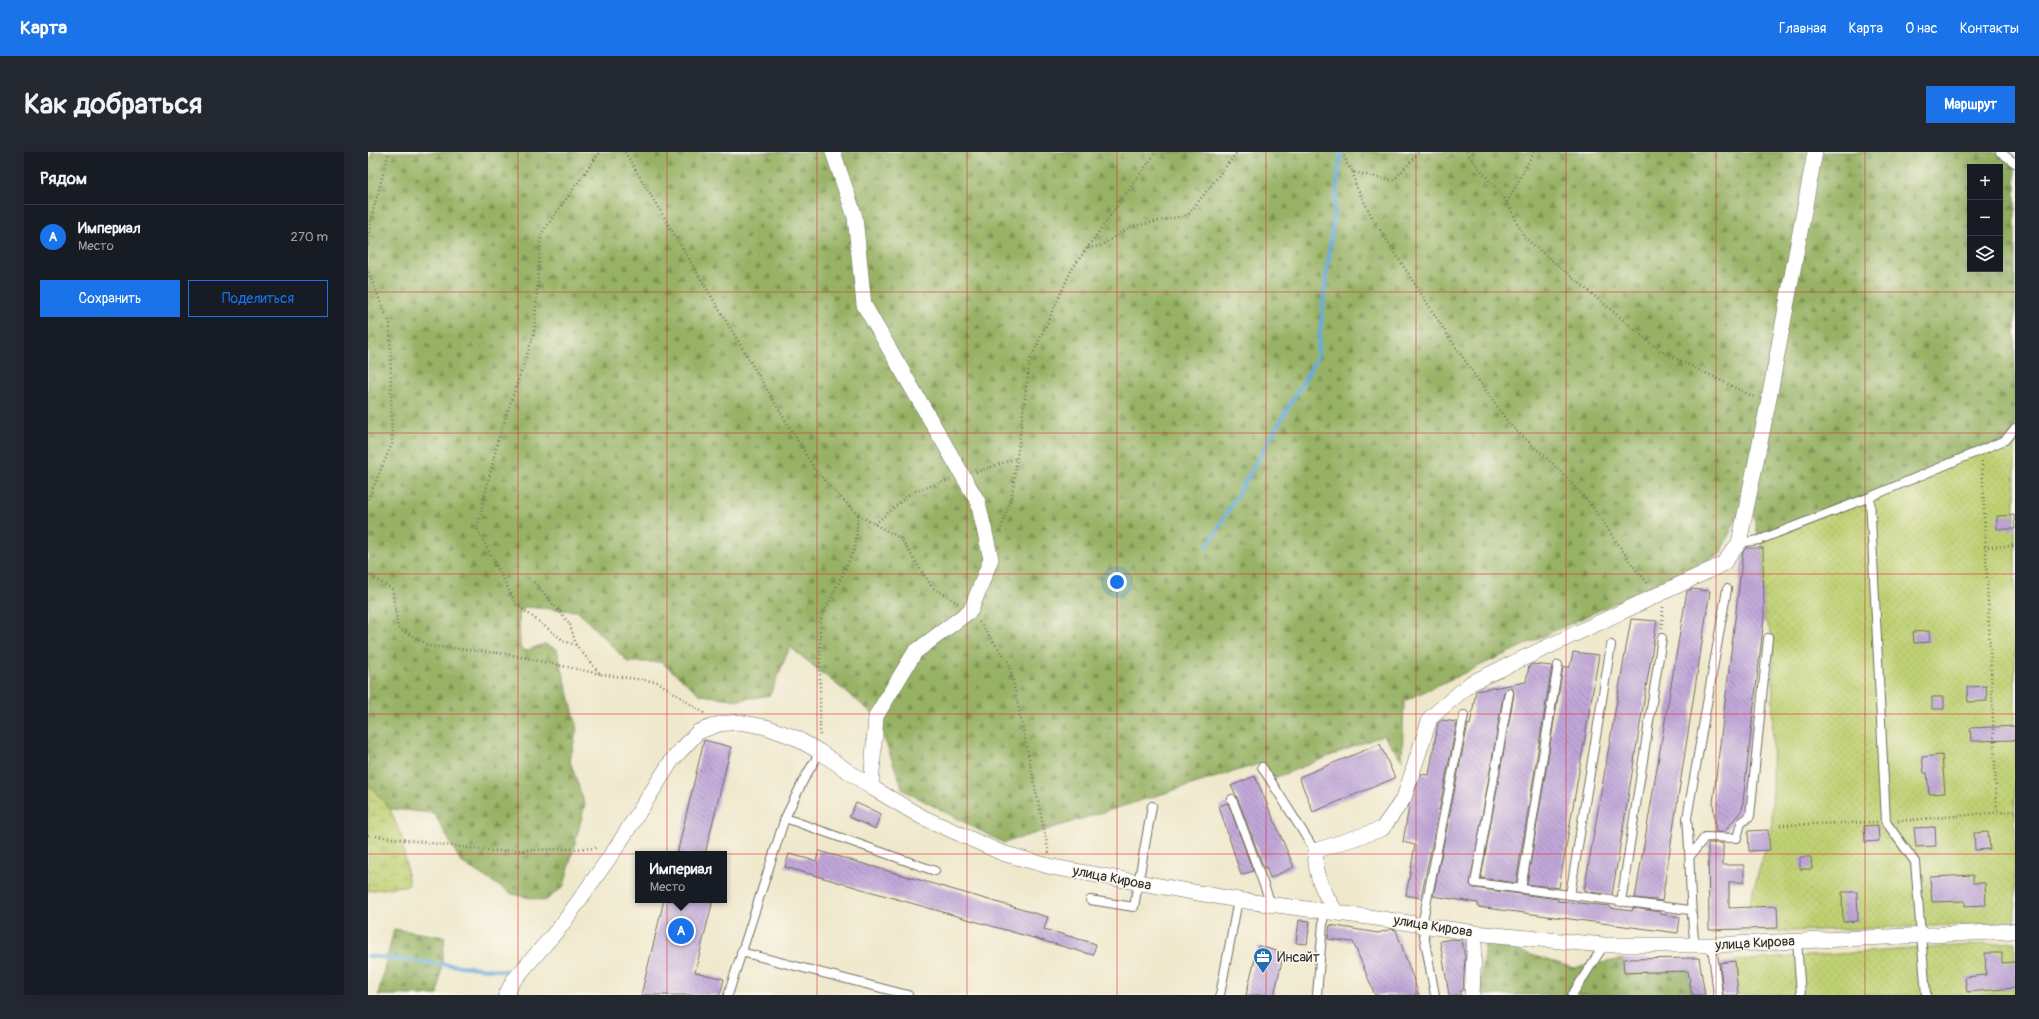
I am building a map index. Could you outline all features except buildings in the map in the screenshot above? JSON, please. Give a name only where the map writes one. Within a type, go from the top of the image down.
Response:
[{"type":"street","points":[[833,152],[855,217],[864,305],[978,502],[991,559],[971,610],[915,652],[876,716],[871,787]]},
{"type":"street","points":[[1330,911],[1316,870],[1315,851],[1382,829],[1404,798],[1430,718],[1471,683],[1723,564],[1739,543],[1768,404],[1815,152]]},
{"type":"street","name":"улица Кирова","points":[[506,995],[513,981],[561,926],[616,848],[672,760],[698,732],[718,724],[739,722],[766,727],[796,738],[922,818],[1002,854],[1052,867],[1140,884],[1238,900],[1330,911],[1475,933],[1604,945],[1695,946],[2015,931]]},
{"type":"street","points":[[1472,995],[1475,933]]},
{"type":"lane","points":[[2000,152],[2015,163]]},
{"type":"lane","points":[[1739,543],[1759,540],[1870,497],[2005,440],[2015,428]]},
{"type":"lane","points":[[1870,497],[1886,822],[1915,862],[1926,995]]},
{"type":"lane","points":[[1695,946],[1690,910],[1691,855],[1687,818],[1727,589]]},
{"type":"lane","points":[[1621,902],[1662,638]]},
{"type":"lane","points":[[1691,855],[1705,837],[1737,838],[1741,823],[1750,816],[1768,638]]},
{"type":"lane","points":[[1570,895],[1611,645]]},
{"type":"lane","points":[[1521,889],[1558,665]]},
{"type":"lane","points":[[1509,693],[1475,883],[1690,910]]},
{"type":"lane","points":[[1435,995],[1422,925],[1464,715]]},
{"type":"lane","points":[[728,995],[785,818],[804,779],[820,752]]},
{"type":"lane","points":[[1262,767],[1315,851]]},
{"type":"lane","points":[[1232,799],[1271,904]]},
{"type":"lane","points":[[1090,900],[1134,907],[1140,884],[1152,806]]},
{"type":"lane","points":[[785,818],[935,871]]},
{"type":"lane","points":[[1220,995],[1238,900]]},
{"type":"lane","points":[[1317,995],[1330,911]]},
{"type":"lane","points":[[1797,941],[1801,995]]},
{"type":"lane","points":[[1572,995],[1604,945]]},
{"type":"lane","points":[[1712,945],[1718,995]]},
{"type":"lane","points":[[741,952],[908,995]]},
{"type":"path","points":[[368,245],[371,218],[389,152]]},
{"type":"path","points":[[576,645],[564,641],[516,604],[477,528],[498,440],[534,334],[541,234],[600,152]]},
{"type":"path","points":[[625,152],[815,470],[858,515],[900,538],[932,587],[971,610],[1009,663],[1052,867]]},
{"type":"path","points":[[998,538],[1012,495],[1030,360],[1072,270],[1156,152]]},
{"type":"path","points":[[1087,248],[1100,246],[1130,227],[1188,216],[1237,152]]},
{"type":"path","points":[[1343,152],[1346,164],[1353,172],[1356,186],[1372,217],[1452,342],[1510,425],[1552,463],[1589,502],[1631,563],[1663,602],[1662,638]]},
{"type":"path","points":[[1353,172],[1394,180],[1419,152]]},
{"type":"path","points":[[1466,152],[1506,202],[1525,238],[1659,350],[1768,404]]},
{"type":"path","points":[[1506,202],[1534,152]]},
{"type":"path","points":[[368,272],[390,324],[392,444],[368,498]]},
{"type":"path","points":[[1981,450],[1984,547],[1997,812]]},
{"type":"path","points":[[875,524],[912,492],[1017,458]]},
{"type":"path","points":[[820,752],[820,621],[855,548],[858,515]]},
{"type":"path","points":[[1984,547],[2015,546]]},
{"type":"path","points":[[368,574],[392,589],[398,628],[430,646],[507,654],[600,674],[658,682],[718,724]]},
{"type":"path","points":[[534,582],[570,624],[576,645],[600,674]]},
{"type":"path","points":[[368,835],[493,851],[616,848]]},
{"type":"green space","points":[[372,152],[2000,152],[2015,163],[2015,428],[2005,440],[1759,540],[1749,492],[1720,554],[1404,701],[1402,760],[1383,735],[1272,779],[1265,762],[1004,843],[903,790],[876,716],[790,647],[770,695],[739,700],[701,695],[661,662],[628,662],[577,611],[524,607],[519,615],[520,647],[525,651],[544,644],[557,649],[577,727],[570,761],[585,805],[564,886],[545,901],[512,894],[461,862],[434,813],[390,809],[368,784],[368,168]]},
{"type":"green space","points":[[2015,428],[2015,923],[1740,933],[1772,827],[1773,637],[1764,618],[1763,549],[1759,540],[2005,440]]},
{"type":"green space","points":[[368,784],[390,809],[402,838],[409,885],[368,891]]},
{"type":"green space","points":[[394,929],[445,937],[438,995],[378,995]]},
{"type":"green space","points":[[1485,941],[1574,968],[1623,959],[1624,973],[1688,971],[1692,995],[1479,995]]},
{"type":"green space","points":[[2015,942],[2015,995],[1738,995],[1735,961]]},
{"type":"waterway","points":[[1207,547],[1317,358],[1341,152]]},
{"type":"waterway","points":[[368,956],[506,971]]},
{"type":"place","name":"Империал","points":[[681,931]]},
{"type":"place","name":"Инсайт","points":[[1263,974]]}]
